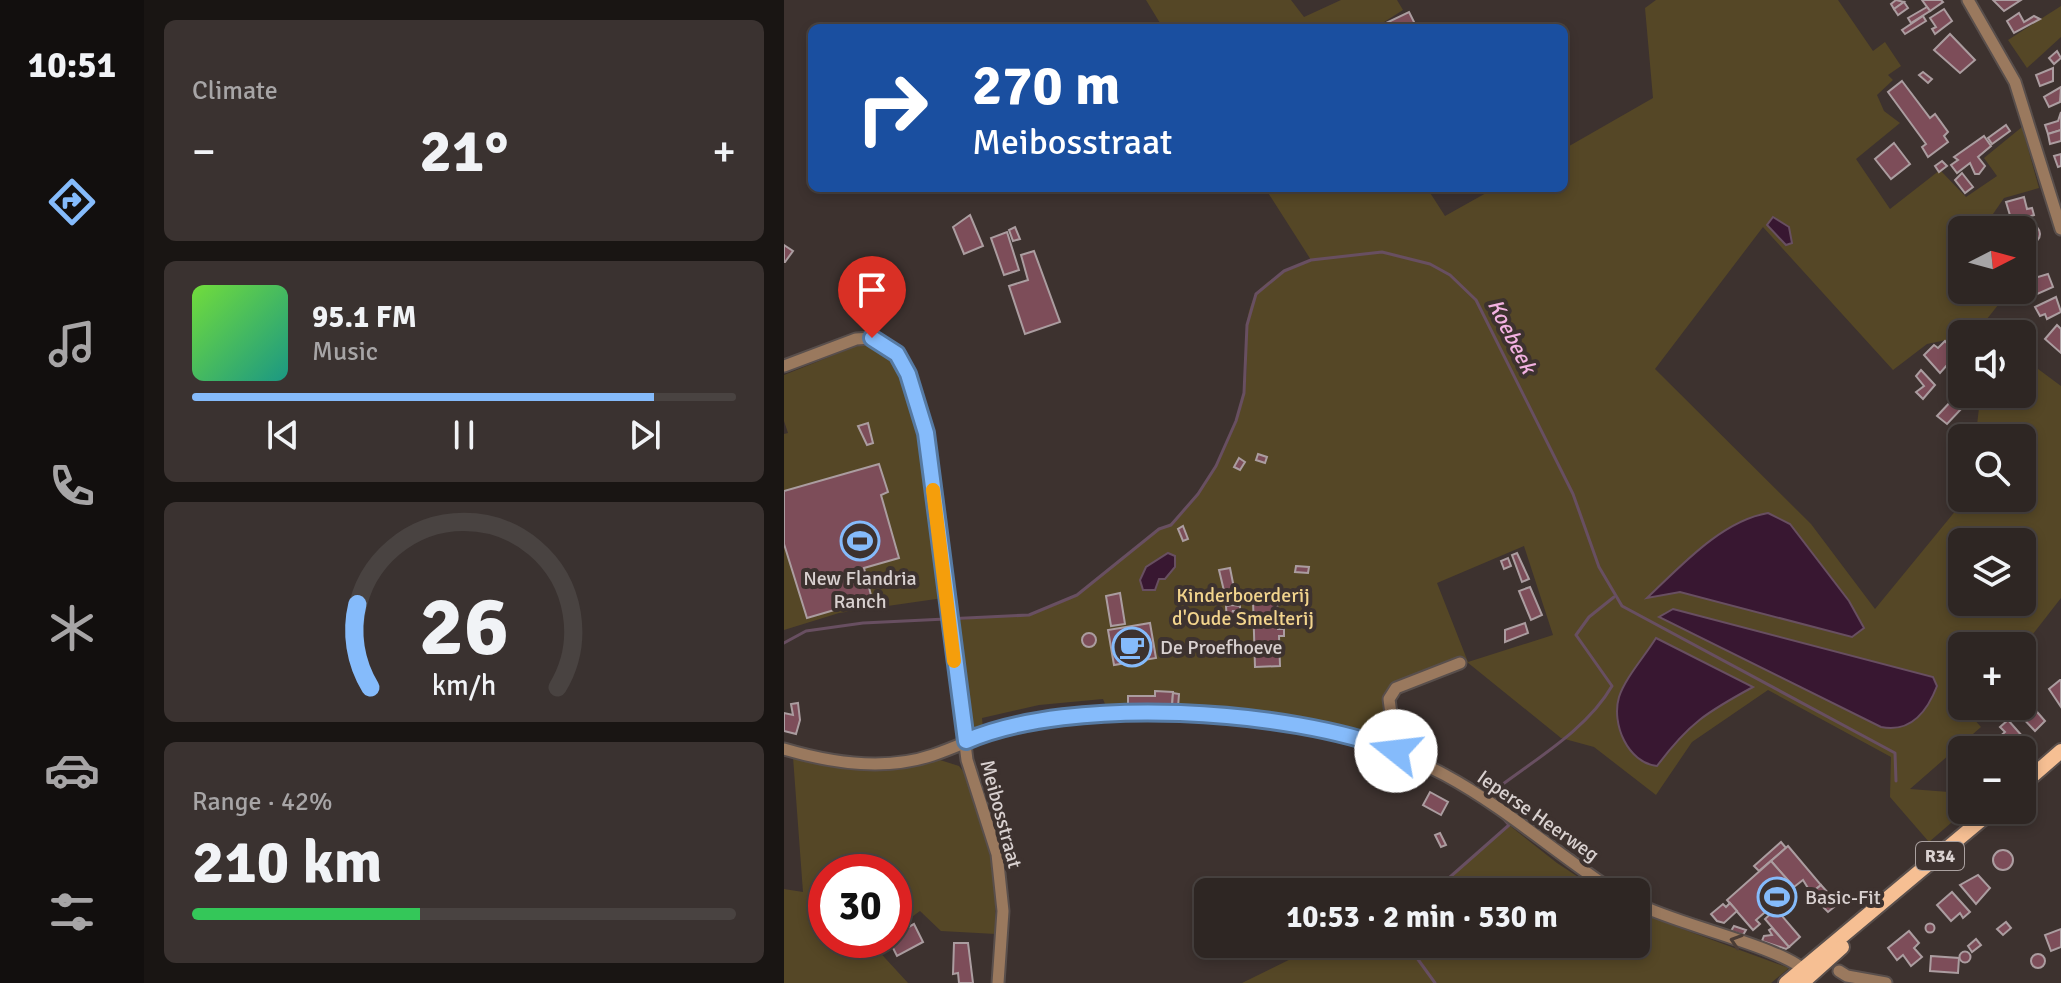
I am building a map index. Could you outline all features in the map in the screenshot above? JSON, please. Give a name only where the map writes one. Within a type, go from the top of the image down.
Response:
[{"type":"main road","points":[[2036,773],[2061,751]]},
{"type":"main road","name":"R34","points":[[1786,983],[1805,976],[1977,824]]},
{"type":"street","points":[[1968,0],[1992,35],[2015,82],[2061,229]]},
{"type":"street","name":"Meibosstraat","points":[[784,366],[856,339],[872,338],[897,354],[908,374],[926,433],[967,760],[999,867],[1003,911],[998,983]]},
{"type":"street","points":[[1396,751],[1389,699],[1396,688],[1460,663]]},
{"type":"street","name":"Ieperse Heerweg","points":[[784,749],[813,758],[867,763],[930,756],[1034,720],[1152,714],[1297,727],[1396,751],[1496,805],[1596,878]]},
{"type":"street","points":[[1650,909],[1687,926],[1786,957],[1805,976]]},
{"type":"street","points":[[1839,971],[1847,976],[1883,983]]},
{"type":"green space","points":[[1146,0],[1291,0],[1304,17],[1341,0],[1397,0],[1403,10],[1381,24],[1161,24]]},
{"type":"green space","name":"Kinderboerderij d'Oude Smelterij","points":[[1656,0],[1838,0],[1873,51],[1885,42],[1901,66],[1888,75],[1893,80],[1877,95],[1884,111],[1900,123],[1856,159],[1890,209],[1940,170],[1966,197],[1997,176],[1984,158],[2022,127],[2039,188],[2004,198],[1992,216],[1948,216],[1948,304],[1999,304],[1986,320],[1948,320],[1948,340],[1927,344],[1893,370],[1763,227],[1655,369],[1811,524],[1875,609],[1955,512],[2036,512],[2036,424],[1977,424],[1979,408],[2036,408],[2036,367],[2061,386],[2061,598],[2034,632],[1948,632],[1948,720],[1975,720],[1981,727],[1971,736],[1948,736],[1948,756],[1910,789],[1948,792],[1950,824],[1929,842],[1890,797],[1891,757],[1768,690],[1692,742],[1656,795],[1594,747],[1561,738],[1467,662],[1385,693],[1389,743],[1295,722],[1107,709],[1103,699],[1039,705],[982,718],[983,728],[977,731],[970,726],[954,620],[1029,615],[1077,595],[1159,529],[1174,521],[1214,470],[1233,429],[1244,393],[1246,331],[1255,296],[1273,278],[1311,260],[1268,192],[1430,192],[1445,216],[1488,192],[1568,192],[1568,147],[1653,98],[1645,8]],"holes":[[[1768,513],[1852,637],[1680,591],[1648,597],[1703,546],[1734,525]],[[1524,546],[1553,635],[1468,662],[1437,583]],[[1673,609],[1933,677],[1664,613]]]},
{"type":"green space","points":[[2061,6],[2061,37],[2027,68],[2008,40]]},
{"type":"green space","name":"New Flandria Ranch","points":[[869,341],[894,358],[919,425],[943,598],[839,613],[784,630],[784,434],[788,433],[784,421],[784,375]]},
{"type":"green space","points":[[793,757],[831,766],[865,768],[940,760],[959,766],[966,775],[994,869],[996,934],[941,931],[920,911],[912,917],[912,854],[808,854],[808,958],[885,958],[908,983],[784,983],[784,889],[803,892]]},
{"type":"green space","points":[[1509,825],[1580,878],[1449,878]]},
{"type":"green space","points":[[1650,917],[1789,968],[1771,983],[1242,983],[1293,958],[1650,958]]},
{"type":"shaded area","points":[[1773,217],[1789,227],[1792,243],[1786,245],[1767,225]]},
{"type":"shaded area","points":[[1768,513],[1790,524],[1849,601],[1864,628],[1852,637],[1680,592],[1647,598],[1718,535],[1734,525]]},
{"type":"shaded area","points":[[1168,553],[1175,556],[1175,567],[1165,579],[1159,579],[1155,590],[1143,590],[1140,580],[1146,567]]},
{"type":"shaded area","points":[[1673,609],[1933,677],[1937,686],[1923,712],[1909,724],[1881,727],[1659,617]]},
{"type":"shaded area","points":[[1656,638],[1753,687],[1700,720],[1657,766],[1638,758],[1630,750],[1617,719],[1619,697],[1626,682]]},
{"type":"building","points":[[1896,0],[1904,2],[1894,9],[1891,4]]},
{"type":"building","points":[[1922,0],[1941,0],[1943,2],[1930,11]]},
{"type":"building","points":[[1993,0],[2021,0],[2004,11]]},
{"type":"building","points":[[1904,2],[1908,8],[1898,15],[1894,9]]},
{"type":"building","points":[[1927,7],[1930,11],[1911,23],[1908,18]]},
{"type":"building","points":[[1944,9],[1952,21],[1935,34],[1932,29],[1936,27],[1930,18]]},
{"type":"building","points":[[1409,12],[1415,24],[1384,24]]},
{"type":"building","points":[[2019,13],[2024,22],[2034,16],[2040,19],[2014,33],[2007,21]]},
{"type":"building","points":[[1923,16],[1926,21],[1905,34],[1902,30]]},
{"type":"building","points":[[1950,34],[1975,60],[1960,73],[1934,50]]},
{"type":"building","points":[[2057,51],[2061,58],[2054,64],[2049,58]]},
{"type":"building","points":[[2053,68],[2053,81],[2040,86],[2036,75]]},
{"type":"building","points":[[1923,72],[1932,79],[1928,83],[1919,75]]},
{"type":"building","points":[[1902,81],[1930,118],[1935,114],[1948,132],[1944,136],[1948,142],[1928,157],[1922,147],[1926,144],[1888,92]]},
{"type":"building","points":[[2061,87],[2060,102],[2049,107],[2044,97]]},
{"type":"building","points":[[2061,112],[2061,130],[2048,134],[2045,125],[2058,121]]},
{"type":"building","points":[[2006,125],[2010,131],[1992,144],[1988,138]]},
{"type":"building","points":[[2061,130],[2061,141],[2050,144],[2048,134]]},
{"type":"building","points":[[1984,136],[1991,146],[1978,157],[1985,166],[1979,174],[1975,174],[1970,163],[1957,173],[1951,165],[1958,160],[1954,157]]},
{"type":"building","points":[[1894,143],[1910,164],[1891,179],[1875,159]]},
{"type":"building","points":[[2061,154],[2061,166],[2058,167],[2054,156]]},
{"type":"building","points":[[1942,161],[1947,166],[1939,172],[1935,166]]},
{"type":"building","points":[[1962,173],[1973,187],[1965,193],[1955,180]]},
{"type":"building","points":[[2024,197],[2027,209],[2032,208],[2034,215],[2010,216],[2006,202]]},
{"type":"building","points":[[970,215],[983,246],[964,254],[953,227]]},
{"type":"building","points":[[2036,226],[2040,230],[2040,238],[2036,242]]},
{"type":"building","points":[[1015,227],[1020,239],[1013,241],[1009,230]]},
{"type":"building","points":[[1007,232],[1019,270],[1004,275],[991,238]]},
{"type":"building","points":[[784,245],[793,251],[785,262],[784,262]]},
{"type":"building","points":[[1034,251],[1060,322],[1025,334],[1009,286],[1028,280],[1021,255]]},
{"type":"building","points":[[2048,274],[2053,287],[2036,295],[2036,278]]},
{"type":"building","points":[[2056,297],[2061,312],[2047,319],[2045,314],[2040,316],[2035,307]]},
{"type":"building","points":[[2057,325],[2061,329],[2061,353],[2045,339]]},
{"type":"building","points":[[1945,341],[1948,344],[1948,364],[1940,373],[1924,355],[1934,345],[1938,348]]},
{"type":"building","points":[[1921,370],[1935,385],[1923,399],[1916,392],[1924,386],[1916,376]]},
{"type":"building","points":[[1948,404],[1948,408],[1962,408],[1947,424],[1937,416]]},
{"type":"building","points":[[868,423],[873,443],[867,445],[858,426]]},
{"type":"building","points":[[1258,454],[1267,457],[1265,463],[1256,460]]},
{"type":"building","points":[[1239,458],[1245,462],[1240,470],[1234,467]]},
{"type":"building","name":"New Flandria Ranch","points":[[879,464],[888,492],[881,495],[899,558],[864,568],[872,599],[807,618],[784,544],[784,491]]},
{"type":"building","points":[[1183,526],[1188,539],[1183,541],[1178,529]]},
{"type":"building","points":[[1517,553],[1529,579],[1522,582],[1512,555]]},
{"type":"building","points":[[1508,558],[1511,566],[1504,569],[1501,561]]},
{"type":"building","points":[[1296,566],[1309,567],[1308,573],[1295,572]]},
{"type":"building","points":[[1230,568],[1235,593],[1225,595],[1219,570]]},
{"type":"building","points":[[1530,587],[1542,615],[1531,620],[1519,591]]},
{"type":"building","points":[[1120,593],[1125,624],[1111,626],[1106,596]]},
{"type":"building","points":[[1277,599],[1278,629],[1284,629],[1284,636],[1279,636],[1280,666],[1255,667],[1253,600]]},
{"type":"building","points":[[1226,606],[1240,606],[1240,611],[1232,611],[1239,614],[1239,620],[1227,621]]},
{"type":"building","points":[[1150,623],[1156,658],[1114,665],[1108,630]]},
{"type":"building","points":[[1525,623],[1528,633],[1505,642],[1505,630]]},
{"type":"building","points":[[1089,633],[1096,640],[1089,647],[1082,640]]},
{"type":"building","points":[[2061,680],[2061,707],[2049,689]]},
{"type":"building","points":[[1155,691],[1173,692],[1172,707],[1128,706],[1128,696],[1155,696]]},
{"type":"building","points":[[1173,693],[1179,694],[1178,707],[1172,706]]},
{"type":"building","points":[[798,703],[800,720],[796,734],[784,731],[784,713],[793,715],[791,704]]},
{"type":"building","points":[[2036,711],[2045,721],[2035,731],[2025,720],[2036,720]]},
{"type":"building","points":[[2008,720],[2022,736],[2000,736],[2005,732],[2000,727]]},
{"type":"building","points":[[1430,792],[1448,802],[1441,815],[1423,805]]},
{"type":"building","points":[[1440,833],[1446,845],[1441,847],[1435,835]]},
{"type":"building","points":[[1781,842],[1786,848],[1759,871],[1754,866]]},
{"type":"building","points":[[1788,846],[1821,885],[1811,893],[1803,880],[1794,887],[1771,861]]},
{"type":"building","points":[[2003,850],[2010,853],[2013,860],[2010,867],[2003,870],[1996,867],[1993,860],[1996,853]]},
{"type":"building","points":[[1771,861],[1794,887],[1756,920],[1760,924],[1753,930],[1727,900]]},
{"type":"building","points":[[1978,875],[1990,888],[1976,904],[1960,885]]},
{"type":"building","points":[[1821,885],[1838,904],[1828,912],[1810,894]]},
{"type":"building","points":[[1952,892],[1970,912],[1963,918],[1960,913],[1951,921],[1937,905]]},
{"type":"building","points":[[1730,903],[1737,911],[1724,923],[1717,921],[1711,914],[1723,904],[1726,907]]},
{"type":"building","points":[[1776,909],[1800,937],[1789,947],[1765,919]]},
{"type":"building","points":[[2006,922],[2011,928],[2003,935],[1997,929]]},
{"type":"building","points":[[1930,923],[1935,928],[1930,933],[1925,928]]},
{"type":"building","points":[[912,925],[923,942],[912,948]]},
{"type":"building","points":[[1734,926],[1746,930],[1743,935],[1731,931]]},
{"type":"building","points":[[1772,928],[1789,947],[1786,949],[1762,941],[1764,936],[1772,935],[1769,930]]},
{"type":"building","points":[[2061,929],[2061,947],[2051,951],[2045,935]]},
{"type":"building","points":[[1909,931],[1919,943],[1914,948],[1922,957],[1911,966],[1903,955],[1897,960],[1888,948]]},
{"type":"building","points":[[1976,939],[1981,945],[1972,952],[1968,946]]},
{"type":"building","points":[[954,943],[968,943],[973,983],[959,983],[958,973],[953,974]]},
{"type":"building","points":[[1965,952],[1970,957],[1965,962],[1960,957]]},
{"type":"building","points":[[2038,954],[2045,961],[2038,968],[2031,961]]},
{"type":"building","points":[[1931,956],[1959,958],[1958,973],[1930,971]]},
{"type":"waterway","name":"Koebeek","points":[[784,643],[806,631],[863,623],[1029,615],[1077,595],[1159,529],[1171,525],[1198,494],[1216,466],[1236,421],[1244,393],[1247,325],[1256,294],[1284,271],[1311,260],[1382,252],[1430,264],[1450,275],[1476,300],[1573,494],[1599,567],[1622,606],[1895,753],[1896,781]]},
{"type":"waterway","points":[[1491,793],[1573,731],[1612,686],[1576,635],[1589,617],[1614,597]]},
{"type":"waterway","points":[[1449,878],[1509,825],[1502,817]]},
{"type":"waterway","points":[[1417,958],[1435,983]]},
{"type":"slow traffic","points":[[933,490],[954,661]]},
{"type":"place","name":"New Flandria Ranch","points":[[860,541]]},
{"type":"place","name":"De Proefhoeve","points":[[1132,647]]},
{"type":"place","name":"Basic-Fit","points":[[1777,897]]},
{"type":"route","points":[[872,338],[897,354],[908,374],[926,433],[966,741],[1017,723],[1122,713],[1257,721],[1373,743],[1396,751]]}]
